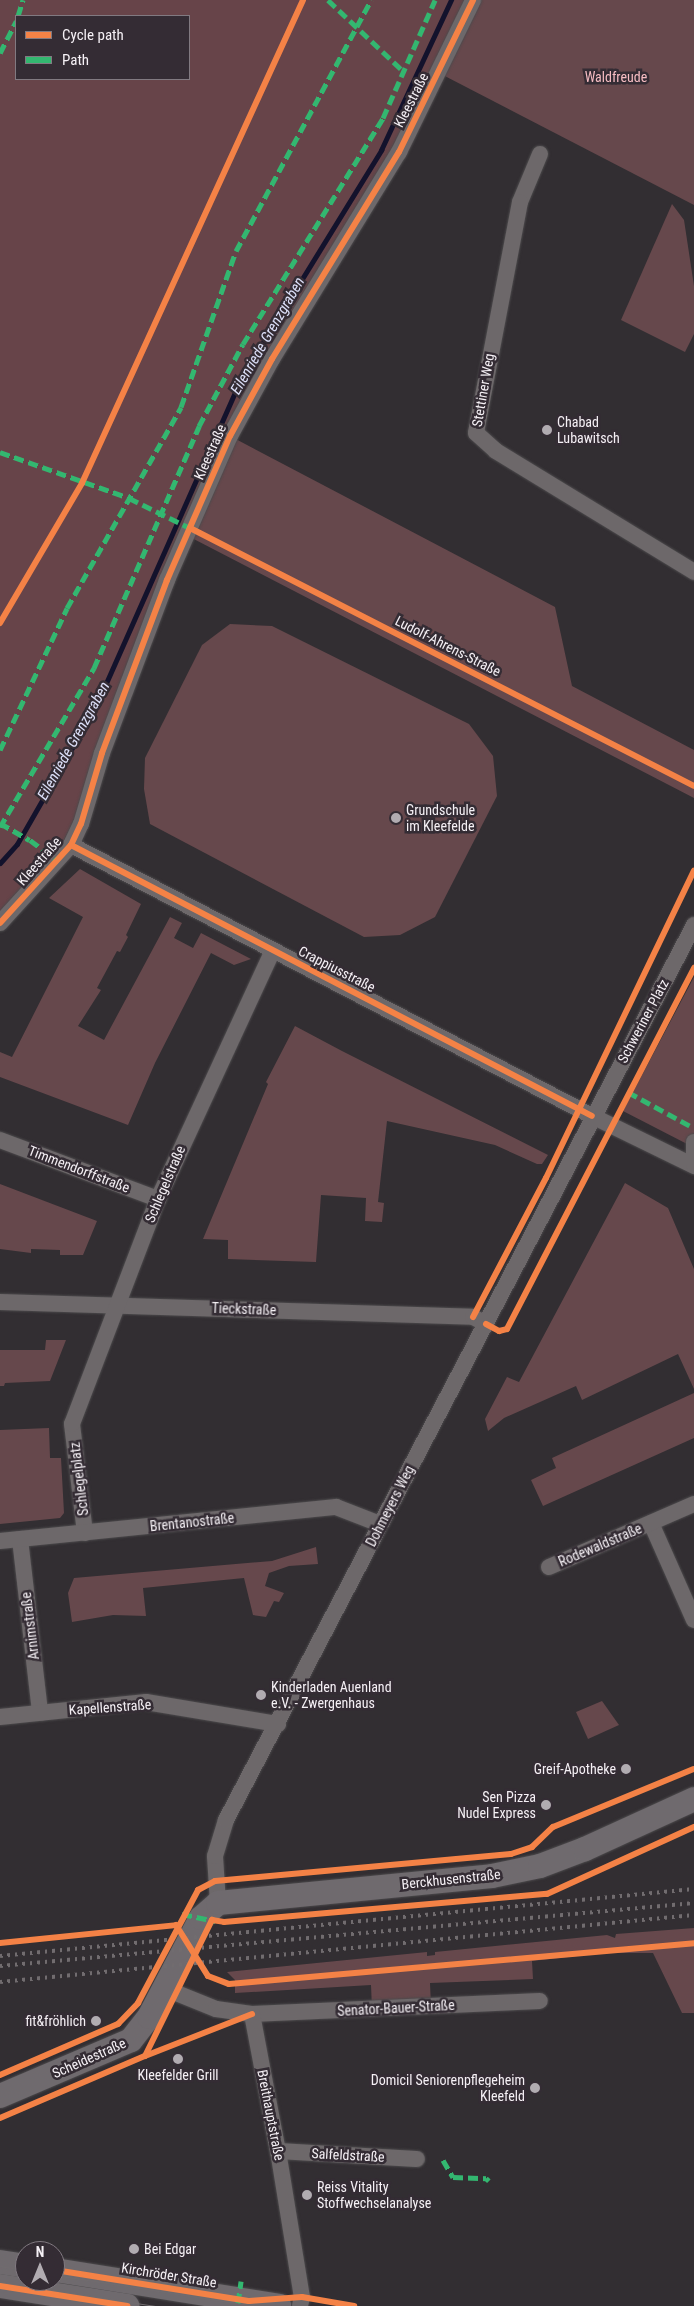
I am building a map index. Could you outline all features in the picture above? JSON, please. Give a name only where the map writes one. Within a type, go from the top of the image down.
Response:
[{"type":"street","name":"Kleestraße","points":[[0,923],[71,845],[81,824],[102,753],[167,580],[230,436],[272,359],[399,152],[473,0]]},
{"type":"street","name":"Stettiner Weg","points":[[540,154],[520,202],[476,433],[496,450],[694,572]]},
{"type":"street","name":"Crappiusstraße","points":[[71,845],[592,1116],[694,1165]]},
{"type":"street","name":"Schweriner Platz","points":[[592,1116],[694,925]]},
{"type":"street","name":"Schlegelstraße","points":[[72,1424],[158,1199],[273,950]]},
{"type":"street","name":"Dohmeyers Weg","points":[[209,1910],[215,1856],[226,1820],[486,1324],[592,1116]]},
{"type":"street","name":"Timmendorffstraße","points":[[0,1140],[158,1199]]},
{"type":"street","points":[[694,1142],[694,1165]]},
{"type":"street","name":"Tieckstraße","points":[[0,1302],[472,1317],[486,1324]]},
{"type":"street","name":"Schlegelplatz","points":[[72,1424],[85,1533]]},
{"type":"street","name":"Rodewaldstraße","points":[[549,1567],[694,1504]]},
{"type":"street","name":"Brentanostraße","points":[[0,1541],[336,1507],[380,1524]]},
{"type":"street","name":"Rodewaldstraße","points":[[651,1523],[694,1620]]},
{"type":"street","name":"Arnimstraße","points":[[20,1539],[40,1713]]},
{"type":"street","name":"Kapellenstraße","points":[[0,1717],[146,1702],[278,1724]]},
{"type":"street","name":"Berckhusenstraße","points":[[209,1910],[492,1876],[540,1866],[585,1849],[694,1799]]},
{"type":"street","name":"Scheidestraße","points":[[0,2096],[131,2040],[149,2017],[209,1910]]},
{"type":"street","points":[[164,1988],[216,2010],[252,2014]]},
{"type":"street","name":"Senator-Bauer-Straße","points":[[252,2014],[540,2001]]},
{"type":"street","name":"Breithauptstraße","points":[[252,2014],[278,2151],[302,2297],[300,2306]]},
{"type":"street","name":"Salfeldstraße","points":[[278,2151],[417,2159]]},
{"type":"street","points":[[0,2262],[15,2264]]},
{"type":"street","name":"Kirchröder Straße","points":[[65,2272],[279,2306]]},
{"type":"street","points":[[0,2286],[127,2306]]},
{"type":"green space","name":"Waldfreude","points":[[473,0],[694,0],[694,205],[439,73]]},
{"type":"green space","points":[[672,204],[684,220],[694,286],[694,334],[685,352],[621,320]]},
{"type":"green space","points":[[230,436],[555,607],[572,686],[694,750],[694,798],[186,535]]},
{"type":"green space","points":[[230,624],[272,626],[469,724],[493,756],[497,796],[435,917],[400,935],[364,937],[150,824],[144,789],[145,758],[202,645]]},
{"type":"green space","points":[[80,869],[141,904],[126,935],[128,937],[120,952],[117,951],[97,988],[101,990],[78,1026],[104,1040],[170,917],[182,923],[174,938],[193,948],[201,933],[251,959],[234,965],[211,953],[155,1063],[128,1125],[0,1077],[0,1052],[12,1057],[83,917],[49,898]]},
{"type":"green space","points":[[694,977],[694,1135],[689,1145],[623,1111]]},
{"type":"green space","points":[[295,1026],[548,1155],[542,1164],[537,1164],[495,1145],[387,1121],[378,1202],[384,1203],[382,1222],[365,1221],[366,1198],[321,1195],[316,1262],[228,1259],[228,1240],[203,1239],[268,1084],[266,1082]]},
{"type":"green space","points":[[625,1183],[668,1208],[694,1269],[694,1389],[678,1354],[582,1400],[576,1386],[504,1418],[488,1431],[485,1419],[507,1377],[519,1382]]},
{"type":"green space","points":[[0,1184],[97,1221],[83,1255],[60,1255],[60,1250],[31,1249],[31,1253],[0,1249]]},
{"type":"green space","points":[[46,1340],[66,1340],[50,1381],[5,1383],[4,1386],[0,1386],[0,1350],[45,1350]]},
{"type":"green space","points":[[694,1393],[694,1438],[543,1506],[531,1480],[556,1468],[552,1458]]},
{"type":"green space","points":[[49,1428],[50,1458],[61,1458],[64,1513],[60,1518],[0,1524],[0,1430]]},
{"type":"green space","points":[[316,1547],[318,1564],[289,1566],[269,1573],[265,1586],[284,1593],[279,1602],[274,1601],[266,1617],[253,1615],[244,1578],[143,1588],[146,1616],[113,1615],[72,1622],[68,1593],[74,1578],[272,1561]]},
{"type":"green space","points":[[602,1701],[619,1725],[588,1739],[576,1712]]},
{"type":"green space","points":[[694,1928],[694,2013],[682,2013],[653,1953],[605,1953],[532,1961],[533,1979],[430,1983],[431,2006],[372,2009],[371,1985],[235,1993],[235,1980],[227,1972],[427,1952],[427,1956],[435,1955],[435,1952],[607,1935],[615,1938],[616,1934]]},
{"type":"shaded area","points":[[0,0],[473,0],[439,73],[230,436],[81,824],[0,923]]},
{"type":"waterway","name":"Eilenriede Grenzgraben","points":[[0,863],[17,844],[95,708],[241,378],[381,150],[451,0]]},
{"type":"tram line","points":[[0,2266],[15,2268]]},
{"type":"tram line","points":[[65,2277],[256,2306]]},
{"type":"tram line","points":[[0,2282],[155,2306]]},
{"type":"railway","points":[[0,1956],[694,1889]]},
{"type":"railway","points":[[0,1966],[694,1903]]},
{"type":"railway","points":[[0,1982],[694,1915]]},
{"type":"marked path","points":[[18,15],[23,0]]},
{"type":"marked path","points":[[328,0],[403,71]]},
{"type":"marked path","points":[[0,750],[67,608],[181,407],[236,251],[371,0]]},
{"type":"marked path","points":[[0,827],[94,668],[199,426],[243,344],[383,118],[435,0]]},
{"type":"marked path","points":[[0,53],[15,23]]},
{"type":"marked path","points":[[0,452],[129,498],[190,528]]},
{"type":"marked path","points":[[0,823],[30,840],[58,861]]},
{"type":"marked path","points":[[628,1092],[694,1128]]},
{"type":"marked path","points":[[182,1914],[215,1921]]},
{"type":"marked path","points":[[443,2160],[453,2177],[486,2178],[489,2181]]},
{"type":"marked path","points":[[238,2303],[241,2281]]},
{"type":"cycle path","points":[[0,623],[82,483],[303,0]]},
{"type":"cycle path","points":[[0,923],[71,845],[81,824],[102,753],[167,580],[230,436],[272,359],[399,152],[473,0]]},
{"type":"cycle path","name":"Ludolf-Ahrens-Straße","points":[[190,528],[694,786]]},
{"type":"cycle path","points":[[71,845],[592,1116]]},
{"type":"cycle path","points":[[473,1317],[546,1178],[694,871]]},
{"type":"cycle path","points":[[486,1324],[499,1331],[507,1329],[694,968]]},
{"type":"cycle path","points":[[0,2075],[118,2024],[138,2003],[198,1890],[215,1881],[511,1854],[532,1847],[553,1827],[694,1769]]},
{"type":"cycle path","points":[[0,2118],[145,2056],[212,1920],[224,1922],[547,1894],[694,1827]]},
{"type":"cycle path","points":[[176,1925],[208,1976],[229,1984],[694,1943]]},
{"type":"cycle path","points":[[0,1943],[176,1925]]},
{"type":"cycle path","points":[[145,2056],[252,2014]]},
{"type":"cycle path","points":[[65,2272],[249,2301],[302,2297],[354,2306]]},
{"type":"cycle path","points":[[0,2286],[127,2306]]},
{"type":"place","name":"Chabad Lubawitsch","points":[[547,430]]},
{"type":"place","name":"Grundschule im Kleefelde","points":[[396,818]]},
{"type":"place","name":"Kinderladen Auenland e.V. - Zwergenhaus","points":[[261,1695]]},
{"type":"place","name":"Greif-Apotheke","points":[[626,1769]]},
{"type":"place","name":"Sen Pizza Nudel Express","points":[[546,1805]]},
{"type":"place","name":"fit&fröhlich","points":[[96,2021]]},
{"type":"place","name":"Kleefelder Grill","points":[[178,2059]]},
{"type":"place","name":"Domicil Seniorenpflegeheim Kleefeld","points":[[535,2088]]},
{"type":"place","name":"Reiss Vitality Stoffwechselanalyse","points":[[307,2195]]},
{"type":"place","name":"Bei Edgar","points":[[134,2249]]}]
